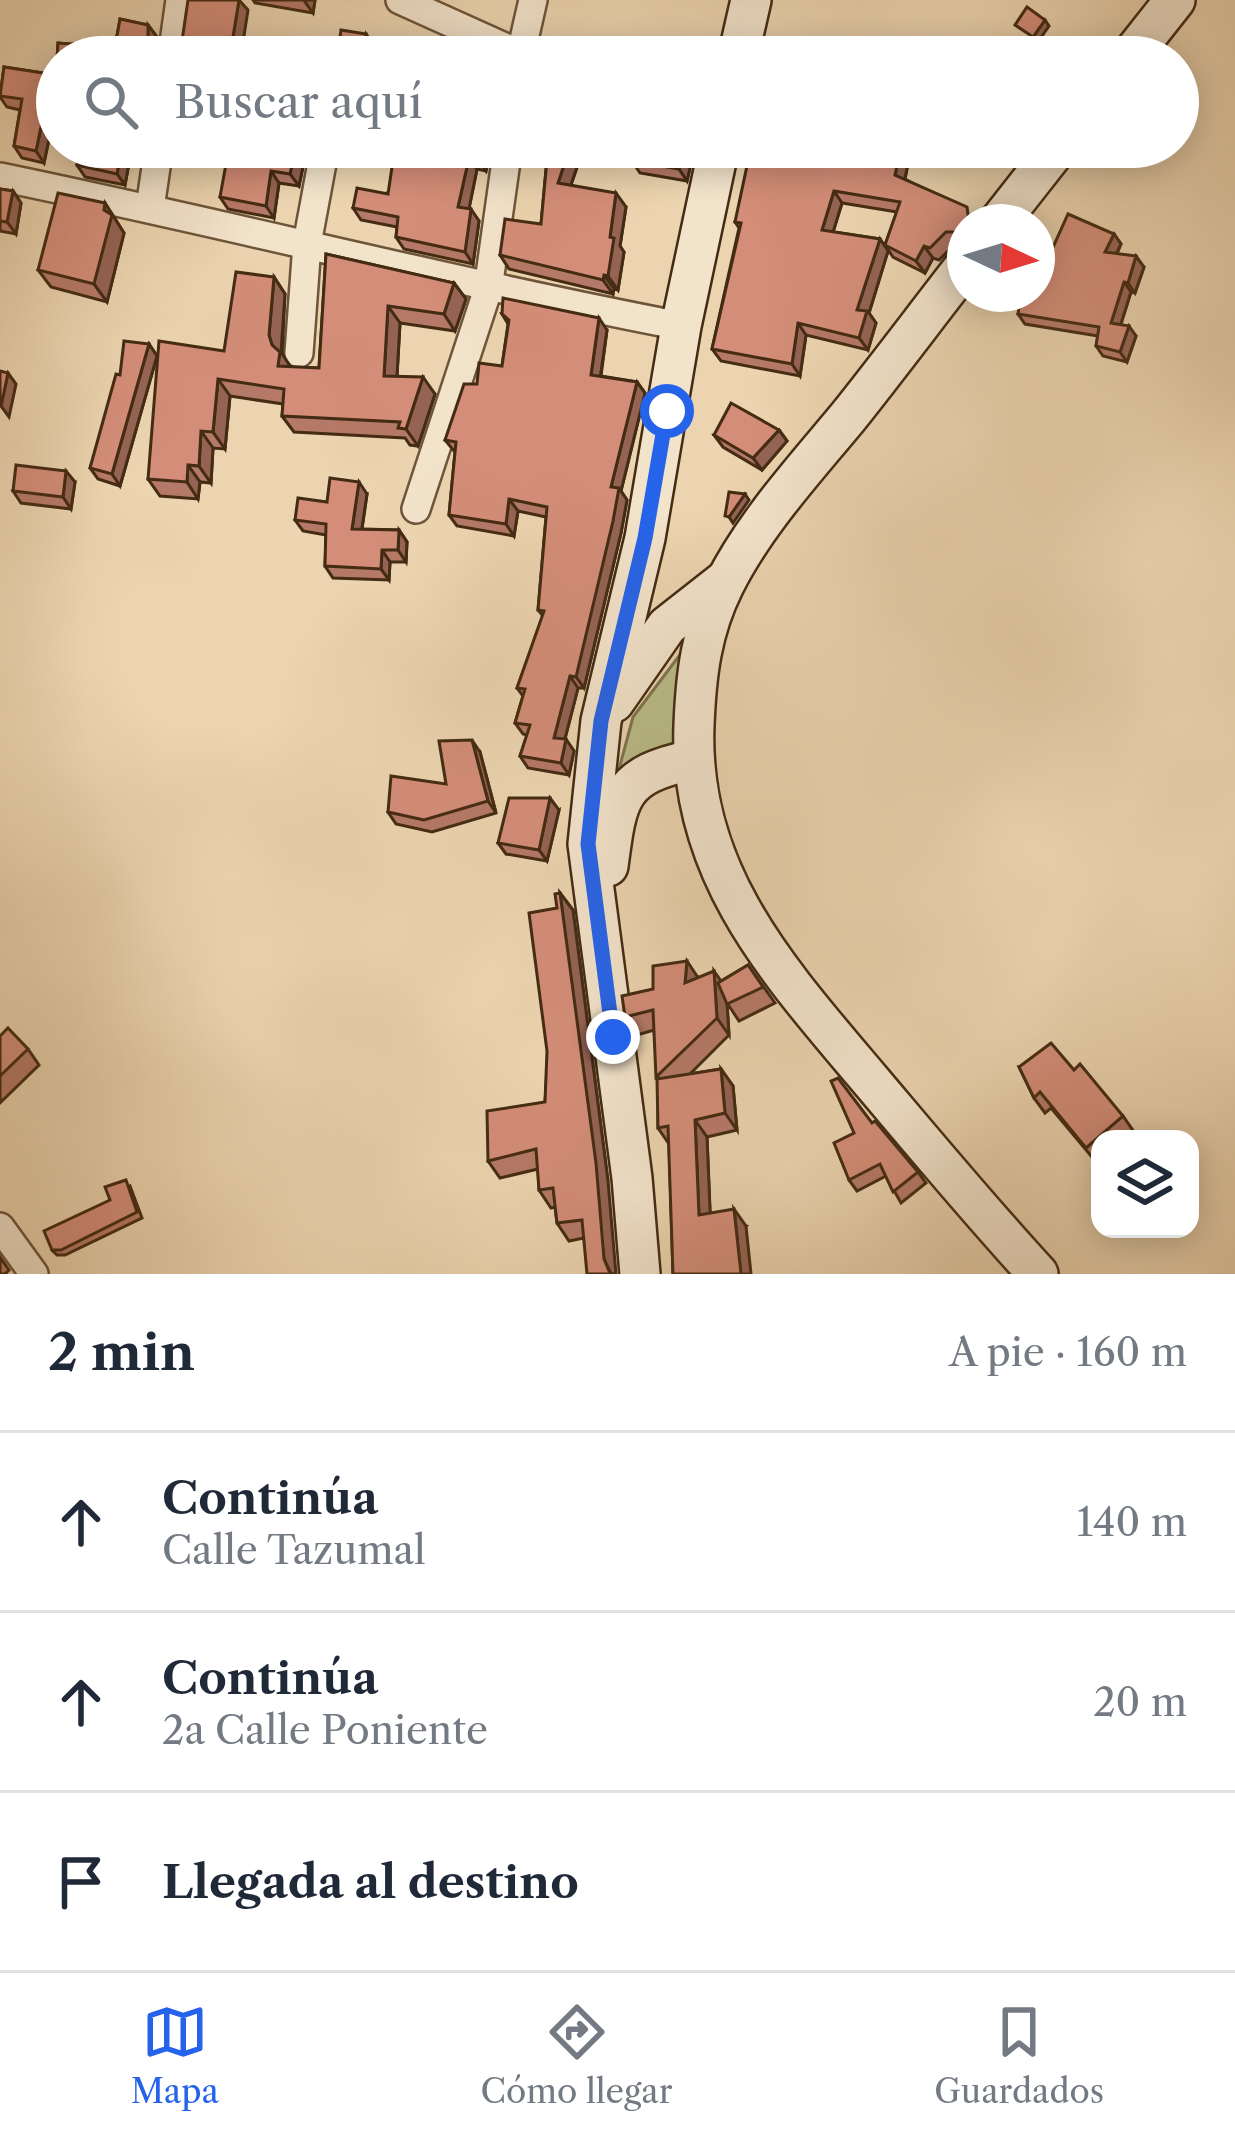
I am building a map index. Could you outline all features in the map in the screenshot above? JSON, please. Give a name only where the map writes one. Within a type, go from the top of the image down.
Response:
[{"type":"main road","points":[[743,36],[752,0]]},
{"type":"main road","points":[[1147,36],[1175,0]]},
{"type":"main road","points":[[640,1274],[588,844],[601,721],[645,538],[714,168]]},
{"type":"main road","points":[[1013,204],[1041,168]]},
{"type":"main road","points":[[947,289],[791,486],[727,579],[703,635],[692,760],[709,843],[723,880],[756,935],[792,986],[1038,1274]]},
{"type":"main road","points":[[601,721],[667,626],[727,579]]},
{"type":"main road","points":[[600,943],[610,850],[623,797],[652,769],[692,760]]},
{"type":"street","points":[[175,36],[180,0]]},
{"type":"street","points":[[400,0],[477,36]]},
{"type":"street","points":[[525,36],[533,0]]},
{"type":"street","points":[[150,208],[156,168]]},
{"type":"street","points":[[299,353],[307,244],[321,168]]},
{"type":"street","points":[[416,509],[488,289],[505,168]]},
{"type":"street","points":[[0,177],[488,289],[681,326]]},
{"type":"street","points":[[0,1227],[34,1274]]},
{"type":"green space","points":[[688,644],[687,743],[615,784],[633,717]]},
{"type":"building","points":[[188,0],[239,0],[233,36],[183,36]]},
{"type":"building","points":[[1027,7],[1045,20],[1034,36],[1015,25]]},
{"type":"building","points":[[120,19],[148,25],[148,36],[117,36]]},
{"type":"building","points":[[341,30],[366,34],[366,36],[340,36]]},
{"type":"building","points":[[4,67],[36,72],[36,151],[14,146],[22,99],[0,96]]},
{"type":"building","points":[[225,168],[291,168],[290,174],[271,171],[266,206],[220,197]]},
{"type":"building","points":[[392,168],[467,168],[458,207],[471,209],[465,252],[396,237],[398,217],[353,208],[357,188],[388,194]]},
{"type":"building","points":[[546,168],[563,168],[558,183],[616,193],[608,276],[603,280],[500,255],[505,219],[541,224]]},
{"type":"building","points":[[747,168],[896,168],[895,175],[960,204],[947,204],[947,232],[930,248],[924,246],[916,261],[885,245],[900,202],[834,191],[822,230],[880,239],[857,310],[867,311],[859,338],[798,323],[792,364],[712,349],[741,223],[735,222]]},
{"type":"building","points":[[0,189],[13,191],[7,222],[0,221]]},
{"type":"building","points":[[58,193],[105,203],[104,210],[112,215],[94,284],[38,270]]},
{"type":"building","points":[[1068,214],[1114,234],[1105,252],[1136,256],[1111,323],[1129,326],[1120,352],[1096,346],[1099,327],[1018,314],[1055,312],[1055,243]]},
{"type":"building","points":[[326,254],[454,283],[444,314],[388,306],[384,376],[423,377],[406,429],[398,428],[400,422],[282,416],[284,389],[218,379],[213,432],[201,431],[199,466],[188,465],[187,482],[148,479],[159,341],[224,351],[236,272],[274,277],[269,335],[280,352],[278,366],[319,368]]},
{"type":"building","points":[[503,298],[599,318],[591,375],[637,382],[611,487],[619,488],[613,521],[576,677],[570,676],[554,738],[566,739],[561,763],[520,756],[530,725],[515,723],[525,689],[517,688],[544,611],[538,610],[547,507],[509,499],[506,524],[449,515],[456,442],[445,440],[464,384],[477,384],[479,363],[502,366],[509,320],[502,314]]},
{"type":"building","points":[[124,341],[149,344],[112,474],[90,468],[116,374],[120,375]]},
{"type":"building","points":[[0,371],[8,373],[1,406],[0,406]]},
{"type":"building","points":[[731,403],[779,430],[753,458],[714,435]]},
{"type":"building","points":[[16,465],[66,471],[63,497],[13,491]]},
{"type":"building","points":[[330,478],[359,482],[352,529],[399,530],[398,550],[382,550],[381,569],[325,566],[326,524],[295,520],[298,498],[327,502]]},
{"type":"building","points":[[729,492],[745,494],[729,517],[725,516]]},
{"type":"building","points":[[472,740],[488,801],[424,820],[388,812],[391,776],[446,784],[439,741]]},
{"type":"building","points":[[509,798],[550,798],[539,850],[498,843]]},
{"type":"building","points":[[560,893],[604,1259],[612,1274],[587,1274],[582,1220],[557,1223],[553,1188],[539,1190],[536,1149],[488,1161],[487,1111],[545,1102],[547,1051],[529,913],[557,908],[555,894]]},
{"type":"building","points":[[687,961],[685,983],[714,971],[717,1018],[656,1077],[653,1010],[625,1017],[622,996],[653,989],[653,966]]},
{"type":"building","points":[[748,965],[763,987],[727,1004],[718,983]]},
{"type":"building","points":[[8,1028],[28,1049],[0,1076],[0,1036]]},
{"type":"building","points":[[1051,1043],[1074,1070],[1080,1064],[1123,1116],[1107,1130],[1091,1130],[1091,1144],[1086,1148],[1040,1092],[1034,1098],[1019,1067]]},
{"type":"building","points":[[721,1069],[725,1113],[695,1120],[699,1215],[734,1209],[741,1274],[673,1274],[668,1126],[658,1128],[657,1079]]},
{"type":"building","points":[[838,1078],[918,1172],[893,1192],[880,1164],[849,1180],[834,1143],[854,1133],[831,1081]]},
{"type":"building","points":[[126,1180],[137,1212],[61,1250],[52,1250],[44,1231],[110,1200],[105,1187]]},
{"type":"route","points":[[613,1037],[588,844],[601,721],[645,538],[667,411]]}]
